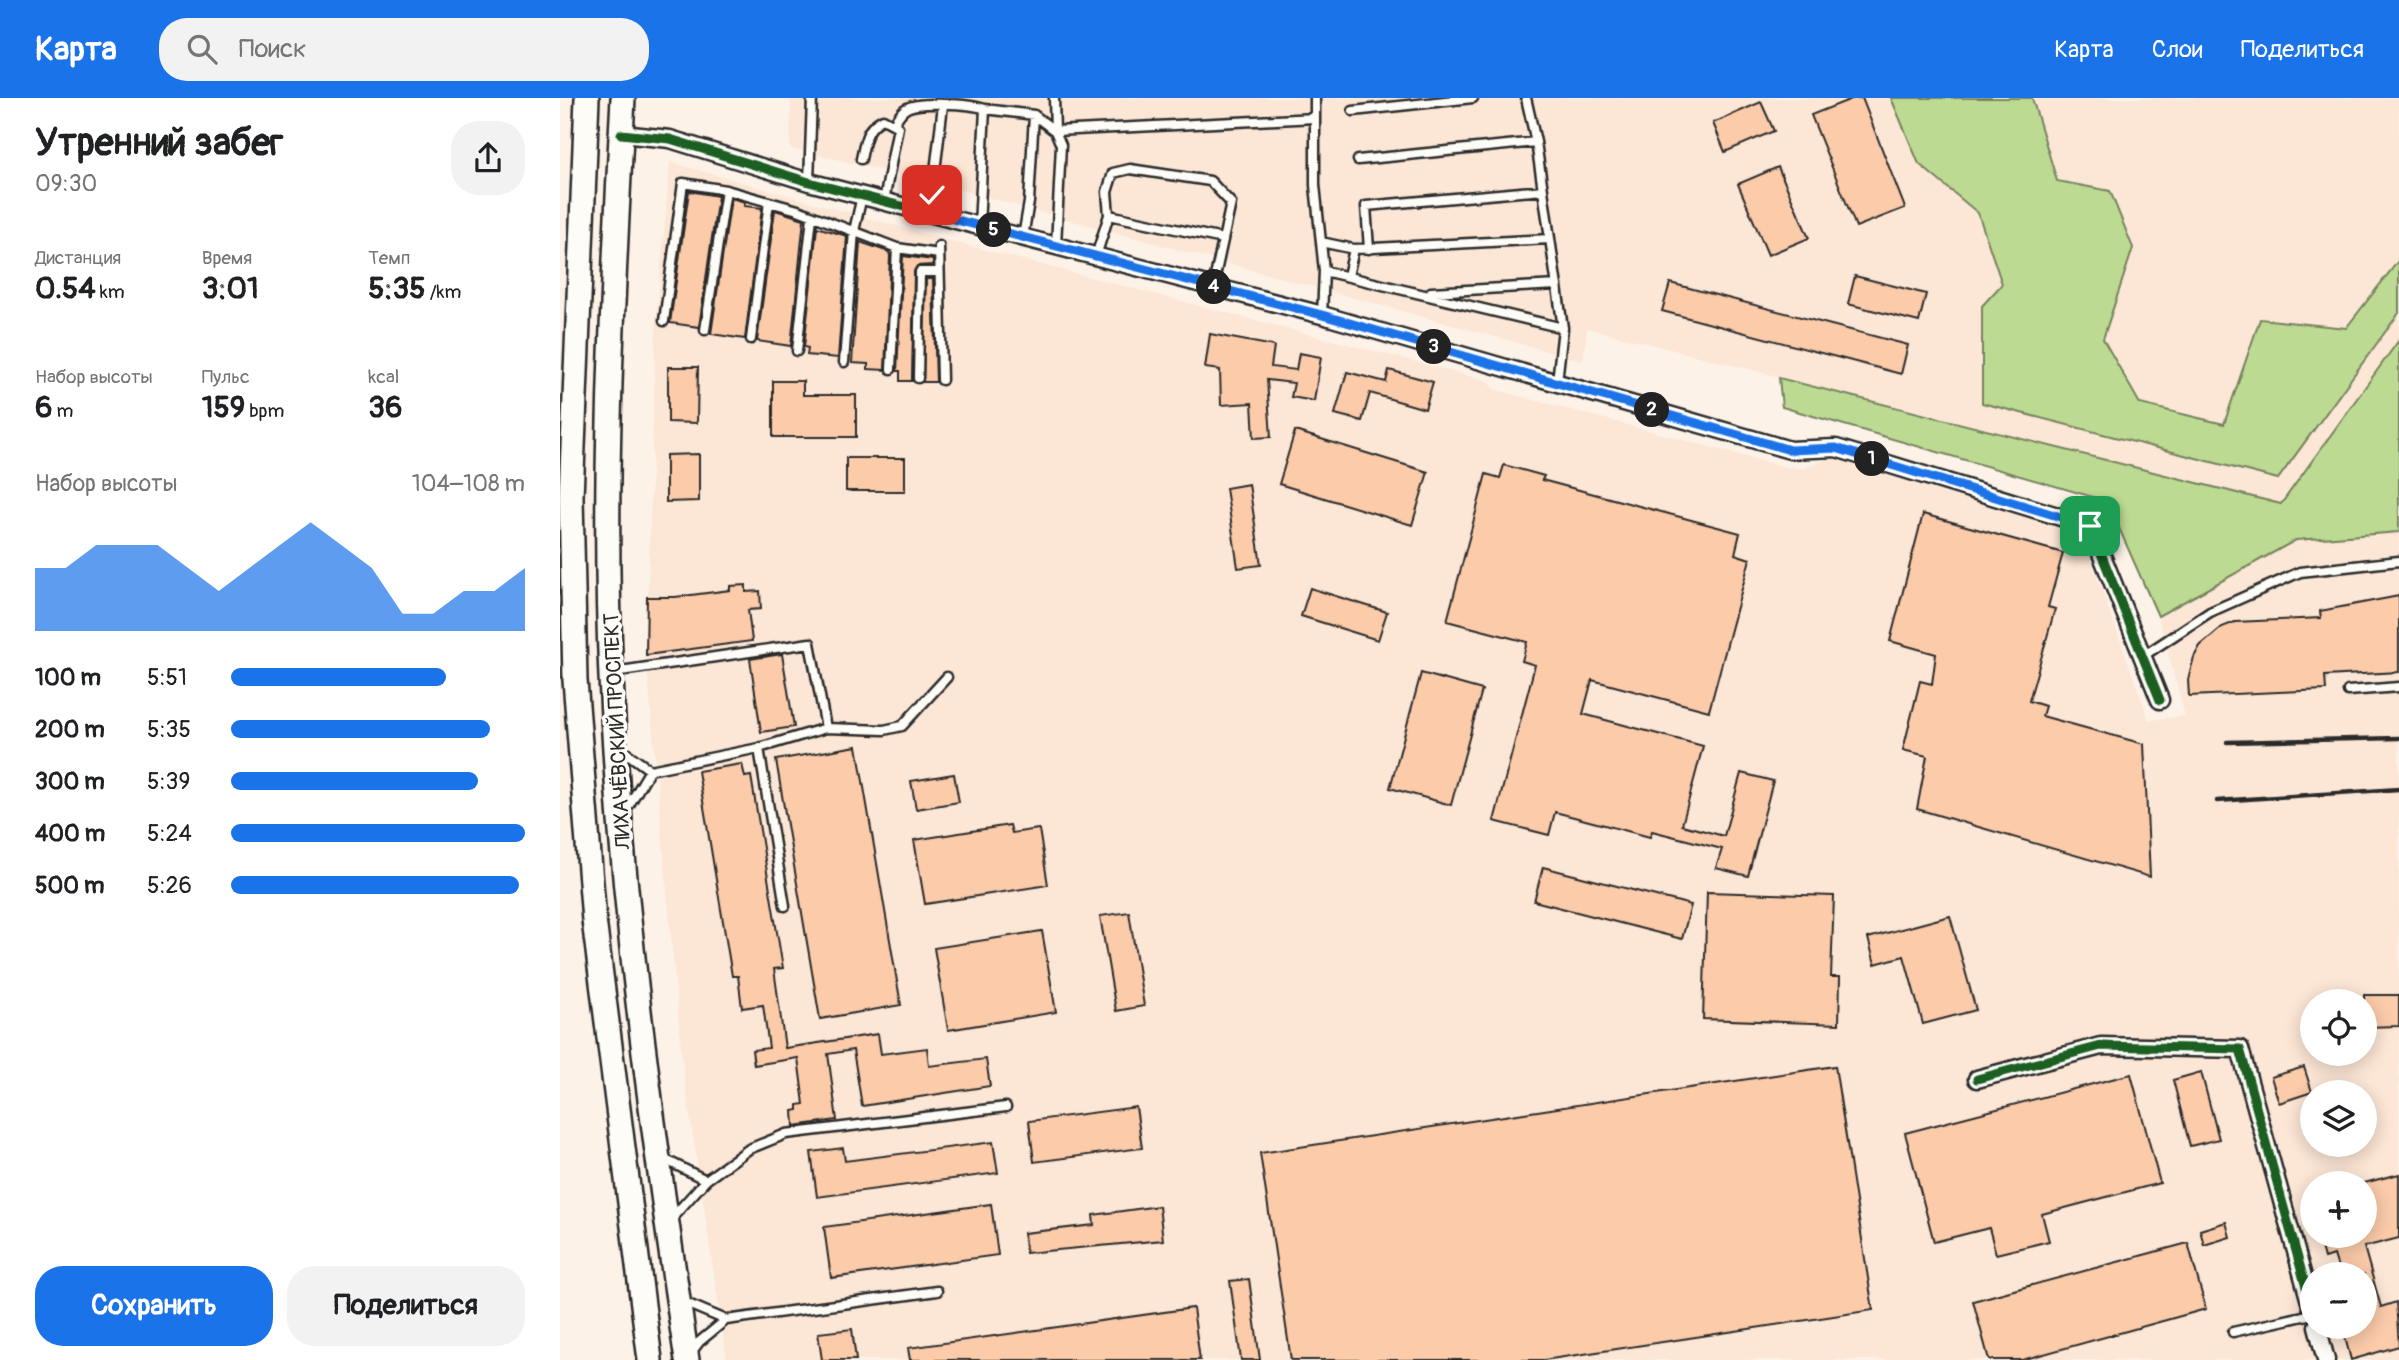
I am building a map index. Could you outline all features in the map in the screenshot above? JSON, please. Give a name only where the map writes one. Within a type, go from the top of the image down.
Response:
[{"type":"main road","name":"ЛИХАЧЁВСКИЙ ПРОСПЕКТ","points":[[587,98],[571,497],[575,680],[594,920],[650,1360]]},
{"type":"main road","name":"ЛИХАЧЁВСКИЙ ПРОСПЕКТ","points":[[623,98],[609,386],[611,673],[621,820],[659,1157],[687,1360]]},
{"type":"street","points":[[621,134],[670,139],[809,182],[1322,315],[1790,450],[1836,448],[2090,526],[2161,700]]},
{"type":"street","points":[[1976,1079],[2101,1046],[2240,1049],[2300,1267]]},
{"type":"street","points":[[2320,1339],[2326,1360]]},
{"type":"lane","points":[[809,182],[812,98]]},
{"type":"lane","points":[[1054,98],[1055,131],[1060,145],[1056,246]]},
{"type":"lane","points":[[1315,98],[1315,185],[1324,271],[1322,315]]},
{"type":"lane","points":[[1353,111],[1473,98]]},
{"type":"lane","points":[[1526,98],[1536,142],[1563,328],[1557,382]]},
{"type":"lane","points":[[894,123],[909,107],[943,105],[975,105],[985,109],[1034,115],[1055,131],[1315,118]]},
{"type":"lane","points":[[930,213],[943,105]]},
{"type":"lane","points":[[979,226],[985,109]]},
{"type":"lane","points":[[1023,237],[1029,202],[1034,115]]},
{"type":"lane","points":[[861,159],[866,135],[873,124],[883,119],[894,123],[898,132],[884,201]]},
{"type":"lane","points":[[1358,160],[1536,142]]},
{"type":"lane","points":[[1096,256],[1110,215],[1107,192],[1113,173],[1130,169],[1210,181],[1231,203],[1213,286]]},
{"type":"lane","points":[[664,321],[683,183],[726,190],[769,202],[897,248],[939,250],[942,380]]},
{"type":"lane","points":[[705,330],[726,190]]},
{"type":"lane","points":[[1369,249],[1366,205],[1543,190]]},
{"type":"lane","points":[[844,362],[854,231],[862,196]]},
{"type":"lane","points":[[751,339],[769,202]]},
{"type":"lane","points":[[1110,215],[1223,239]]},
{"type":"lane","points":[[797,351],[812,218]]},
{"type":"lane","points":[[1321,242],[1354,249],[1369,249],[1550,239]]},
{"type":"lane","points":[[891,369],[897,248]]},
{"type":"lane","points":[[1348,276],[1354,249]]},
{"type":"lane","points":[[1324,271],[1422,292],[1563,328]]},
{"type":"lane","points":[[918,378],[920,272],[939,272]]},
{"type":"lane","points":[[1422,292],[1557,285]]},
{"type":"lane","points":[[2143,656],[2210,612],[2301,572],[2399,561]]},
{"type":"lane","points":[[611,673],[810,643],[826,727]]},
{"type":"lane","points":[[615,744],[650,770],[760,748],[826,727],[884,730],[902,726],[947,677]]},
{"type":"lane","points":[[2348,691],[2399,687]]},
{"type":"lane","points":[[760,748],[785,906]]},
{"type":"lane","points":[[621,820],[650,770]]},
{"type":"lane","points":[[668,1225],[706,1180],[749,1149],[786,1134],[1006,1107]]},
{"type":"lane","points":[[659,1157],[706,1180]]},
{"type":"lane","points":[[687,1360],[699,1342],[726,1320],[937,1291]]},
{"type":"lane","points":[[678,1299],[726,1320]]},
{"type":"lane","points":[[2233,1332],[2300,1314]]},
{"type":"shaded area","points":[[791,98],[2399,98],[2399,340],[2281,504],[1587,328],[1583,361],[939,184],[790,148]]},
{"type":"shaded area","points":[[670,162],[946,240],[1489,381],[1493,389],[1781,466],[1802,469],[1830,458],[2082,535],[2149,720],[2185,716],[2158,616],[2296,540],[2399,532],[2399,1360],[727,1360],[683,1069],[646,655],[656,325]]},
{"type":"green space","points":[[1891,98],[2032,98],[2057,181],[2110,191],[2133,248],[2103,339],[2140,404],[2224,424],[2260,319],[2346,328],[2399,260],[2399,313],[2278,479],[1982,403],[1982,306],[2002,284],[1978,213],[1919,164]]},
{"type":"green space","points":[[2399,340],[2399,532],[2296,540],[2158,616],[2107,501],[1782,407],[1779,378],[2281,504]]},
{"type":"building","points":[[1854,98],[1862,98],[1905,208],[1856,227],[1811,115]]},
{"type":"building","points":[[1761,102],[1774,131],[1725,152],[1713,123]]},
{"type":"building","points":[[1778,167],[1809,238],[1768,255],[1738,184]]},
{"type":"building","points":[[689,191],[718,196],[699,327],[670,323]]},
{"type":"building","points":[[731,198],[745,202],[744,206],[762,208],[745,339],[711,334]]},
{"type":"building","points":[[775,210],[804,219],[791,346],[757,341]]},
{"type":"building","points":[[817,227],[847,236],[838,358],[807,355],[808,348],[804,347]]},
{"type":"building","points":[[860,242],[889,252],[890,256],[885,370],[868,369],[868,364],[852,363]]},
{"type":"building","points":[[903,256],[933,260],[933,265],[917,266],[914,271],[912,381],[900,381],[900,371],[897,371]]},
{"type":"building","points":[[1855,276],[1926,294],[1919,322],[1848,304]]},
{"type":"building","points":[[926,279],[933,279],[936,382],[923,382]]},
{"type":"building","points":[[1670,283],[1908,345],[1901,374],[1662,311]]},
{"type":"building","points":[[1210,334],[1274,346],[1271,367],[1296,370],[1299,353],[1321,357],[1314,401],[1291,397],[1294,383],[1267,380],[1271,437],[1254,438],[1252,403],[1221,405],[1220,370],[1205,368]]},
{"type":"building","points":[[668,367],[698,367],[697,423],[668,422]]},
{"type":"building","points":[[1389,370],[1433,382],[1425,409],[1370,393],[1362,421],[1335,414],[1347,372],[1386,382]]},
{"type":"building","points":[[773,381],[803,381],[803,395],[856,395],[856,437],[773,437]]},
{"type":"building","points":[[1295,431],[1428,472],[1412,525],[1279,484]]},
{"type":"building","points":[[699,454],[699,501],[666,502],[666,455]]},
{"type":"building","points":[[846,458],[905,458],[905,491],[846,491]]},
{"type":"building","points":[[1504,465],[1544,476],[1542,480],[1740,533],[1735,554],[1750,559],[1709,711],[1592,680],[1583,714],[1703,746],[1682,825],[1724,836],[1741,773],[1773,781],[1748,876],[1716,868],[1722,849],[1652,831],[1650,837],[1555,812],[1549,835],[1494,821],[1535,665],[1522,661],[1527,642],[1447,621],[1486,474],[1500,478]]},
{"type":"building","points":[[1249,484],[1261,565],[1238,568],[1226,488]]},
{"type":"building","points":[[1923,514],[2063,553],[2048,607],[2055,609],[2029,701],[2045,706],[2042,716],[2144,744],[2150,877],[1917,809],[1927,756],[1903,750],[1920,681],[1932,684],[1936,654],[1890,641]]},
{"type":"building","points":[[746,585],[746,592],[760,591],[761,609],[748,610],[752,641],[646,655],[647,597],[675,597],[730,590],[730,586]]},
{"type":"building","points":[[1310,588],[1387,612],[1378,640],[1301,616]]},
{"type":"building","points":[[2399,596],[2399,672],[2325,676],[2326,690],[2189,696],[2188,680],[2194,657],[2200,646],[2222,627],[2235,622],[2321,618],[2320,611]]},
{"type":"building","points":[[782,654],[794,727],[761,732],[750,659]]},
{"type":"building","points":[[1421,673],[1482,690],[1451,805],[1390,788]]},
{"type":"building","points":[[857,746],[901,1005],[820,1019],[776,760]]},
{"type":"building","points":[[742,764],[745,777],[751,776],[783,968],[774,969],[785,1048],[878,1034],[881,1054],[927,1048],[929,1066],[986,1059],[990,1086],[862,1106],[853,1050],[828,1054],[837,1120],[794,1126],[793,1111],[798,1110],[798,1105],[804,1104],[798,1058],[754,1065],[752,1050],[769,1048],[763,1005],[742,1008],[738,976],[732,976],[698,771]]},
{"type":"building","points":[[954,774],[959,802],[916,809],[911,781]]},
{"type":"building","points":[[1010,825],[1012,833],[1039,829],[1048,885],[925,904],[914,840]]},
{"type":"building","points":[[1543,867],[1691,905],[1682,939],[1534,901]]},
{"type":"building","points":[[1707,892],[1834,896],[1831,977],[1840,977],[1839,1024],[1703,1019]]},
{"type":"building","points":[[1129,912],[1144,1006],[1116,1011],[1100,916]]},
{"type":"building","points":[[1950,916],[1976,1010],[1923,1024],[1904,956],[1875,964],[1868,938]]},
{"type":"building","points":[[1042,931],[1056,1012],[948,1030],[934,948]]},
{"type":"building","points":[[2377,995],[2399,995],[2399,1026],[2377,1027]]},
{"type":"building","points":[[1835,1066],[1873,1310],[1544,1360],[1291,1360],[1260,1153]]},
{"type":"building","points":[[2304,1067],[2308,1080],[2300,1080],[2300,1096],[2279,1103],[2271,1077]]},
{"type":"building","points":[[2201,1072],[2219,1139],[2190,1146],[2173,1080]]},
{"type":"building","points":[[2131,1074],[2160,1183],[2042,1214],[2049,1241],[1996,1254],[1989,1228],[1934,1242],[1905,1133]]},
{"type":"building","points":[[1136,1107],[1142,1148],[1034,1162],[1029,1121]]},
{"type":"building","points":[[993,1142],[998,1173],[817,1197],[811,1152],[843,1148],[845,1161]]},
{"type":"building","points":[[2399,1174],[2399,1238],[2377,1244],[2377,1180]]},
{"type":"building","points":[[991,1204],[998,1255],[831,1278],[824,1227]]},
{"type":"building","points":[[1159,1206],[1163,1240],[1026,1253],[1024,1233],[1094,1225],[1093,1215]]},
{"type":"building","points":[[2226,1222],[2230,1237],[2204,1245],[2200,1230]]},
{"type":"building","points":[[2188,1243],[2206,1309],[2022,1360],[1989,1360],[1973,1301]]},
{"type":"building","points":[[2321,1248],[2364,1248],[2368,1262],[2336,1262],[2334,1255],[2324,1258]]},
{"type":"building","points":[[1249,1279],[1260,1360],[1241,1360],[1230,1281]]},
{"type":"building","points":[[2377,1293],[2381,1307],[2396,1302],[2399,1346],[2351,1360],[2345,1339],[2377,1339]]},
{"type":"building","points":[[1193,1308],[1200,1360],[910,1360],[908,1348]]},
{"type":"building","points":[[852,1329],[856,1360],[822,1360],[818,1333]]},
{"type":"railway","points":[[2227,742],[2399,738]]},
{"type":"railway","points":[[2217,801],[2399,789]]},
{"type":"cycle path","points":[[621,134],[670,139],[809,182],[1322,315],[1790,450],[1836,448],[2090,526],[2160,700]]},
{"type":"cycle path","points":[[1977,1079],[2101,1046],[2240,1049],[2300,1266]]},
{"type":"route","points":[[932,195],[930,213],[1322,315],[1790,450],[1836,448],[2090,526]]}]
